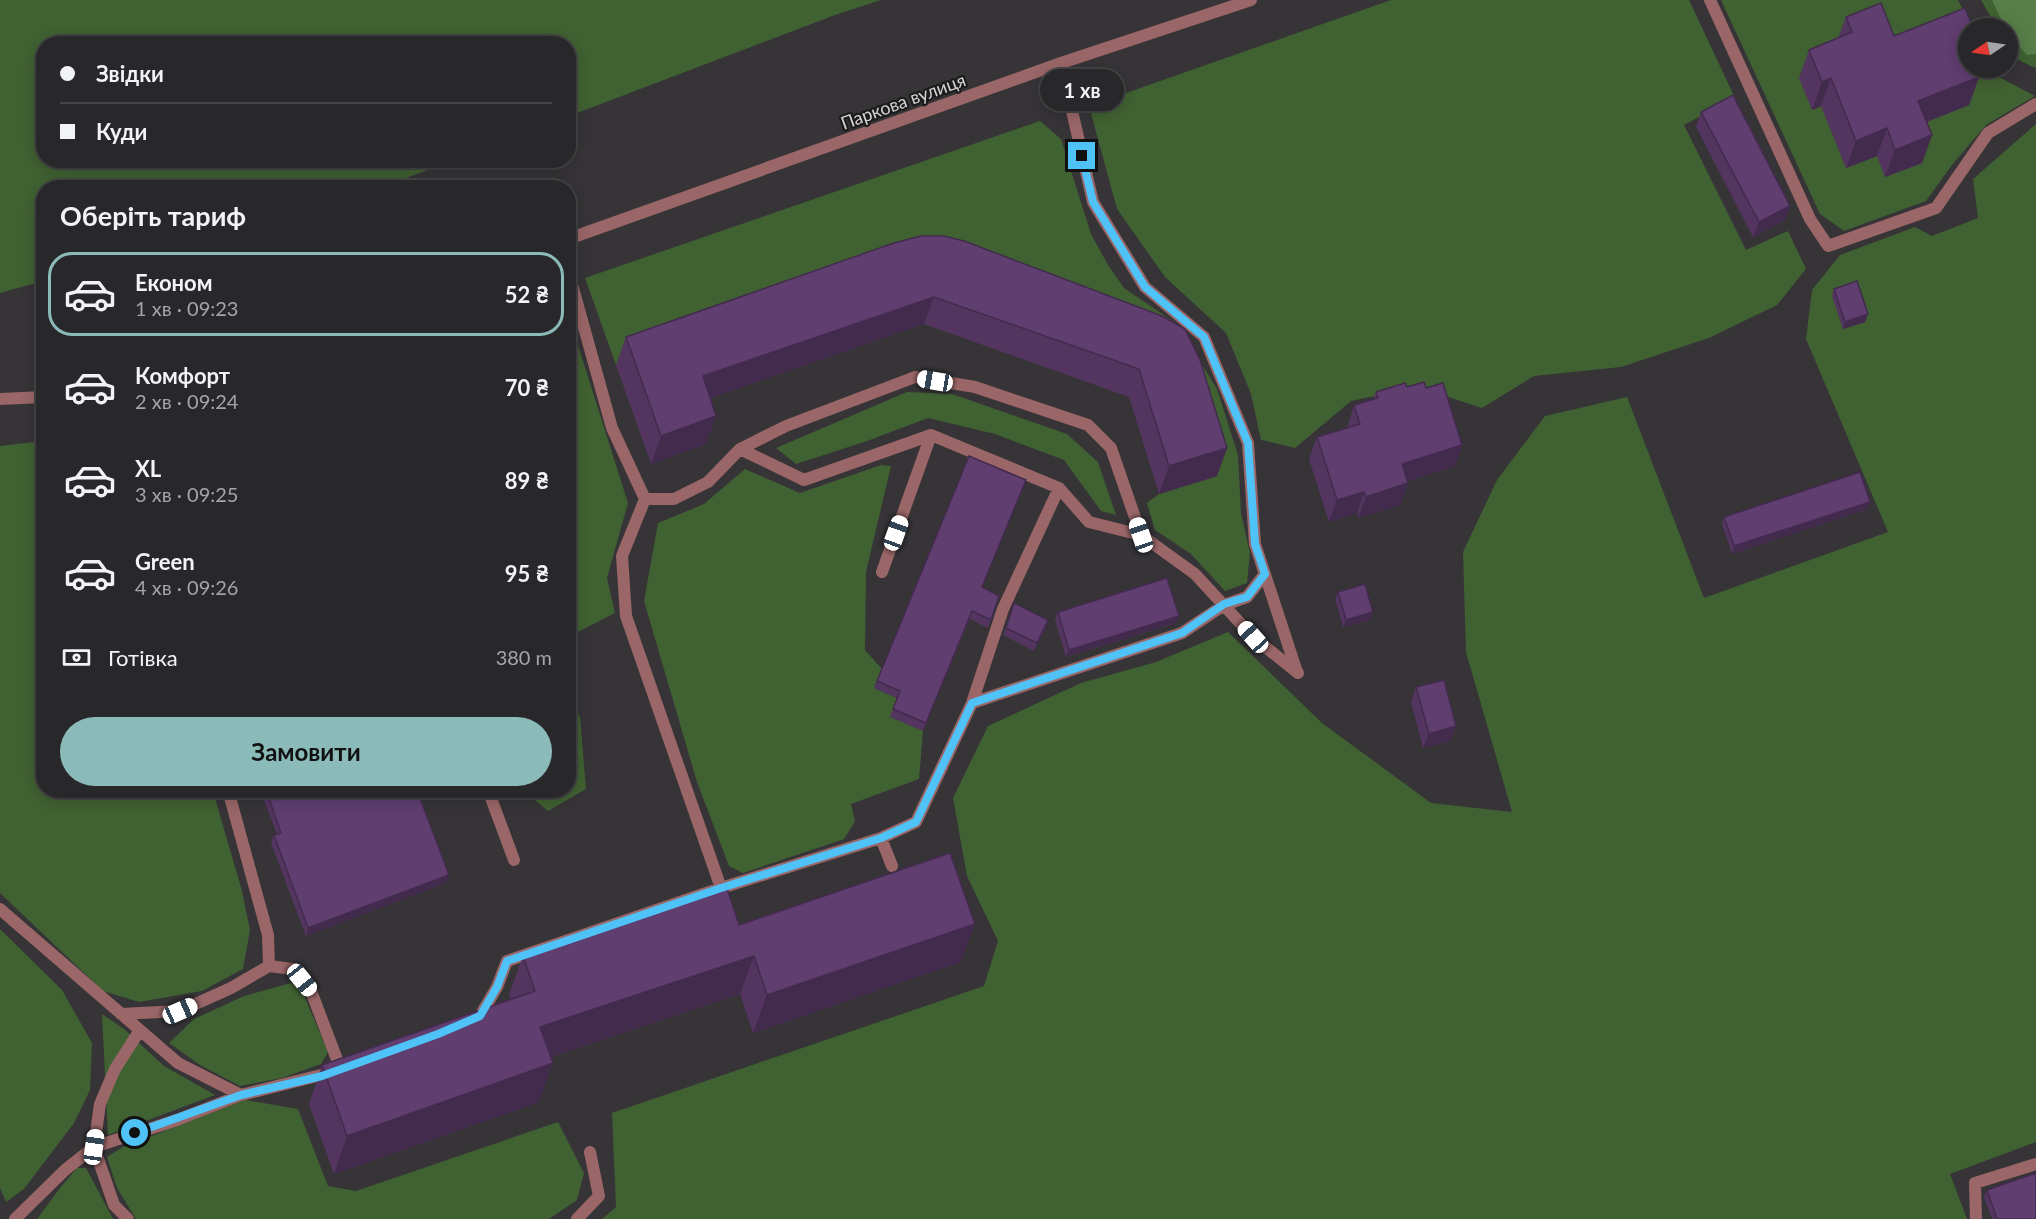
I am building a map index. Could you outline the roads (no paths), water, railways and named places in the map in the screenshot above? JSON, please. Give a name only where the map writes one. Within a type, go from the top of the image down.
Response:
[{"type":"street","name":"Паркова вулиця","points":[[576,236],[1061,63],[1251,0]]},
{"type":"street","points":[[1710,0],[1810,219],[1828,246],[1936,208],[1988,133],[2036,104]]},
{"type":"street","points":[[740,449],[804,480],[931,435],[1059,488],[1089,522],[1141,535],[1195,574],[1253,637],[1298,673],[1255,544],[1248,443],[1204,337],[1145,287],[1093,202],[1061,63]]},
{"type":"street","points":[[576,299],[612,428],[645,499],[622,556],[626,616],[721,888]]},
{"type":"street","points":[[645,499],[674,499],[708,482],[740,449],[786,426],[915,377],[975,387],[1088,426],[1111,448],[1141,535]]},
{"type":"street","points":[[0,399],[36,397]]},
{"type":"street","points":[[882,572],[931,435]]},
{"type":"street","points":[[470,1021],[480,1016],[497,987],[507,961],[721,888],[881,838],[916,822],[972,703],[1003,609],[1059,488]]},
{"type":"street","points":[[972,703],[1182,633],[1224,604],[1247,597],[1265,574]]},
{"type":"street","points":[[230,798],[268,935],[269,966]]},
{"type":"street","points":[[491,798],[514,860]]},
{"type":"street","points":[[881,838],[891,866]]},
{"type":"street","points":[[0,909],[178,1063],[241,1095]]},
{"type":"street","points":[[15,1219],[65,1170],[94,1147],[177,1120],[241,1095],[346,1068],[311,992],[293,969],[269,966],[231,988],[180,1011],[121,1014]]},
{"type":"street","points":[[128,1219],[114,1205],[94,1147],[100,1104],[115,1069],[140,1030]]},
{"type":"street","points":[[577,1219],[599,1196],[590,1152]]},
{"type":"street","points":[[1976,1219],[1976,1183],[2036,1164]]}]
